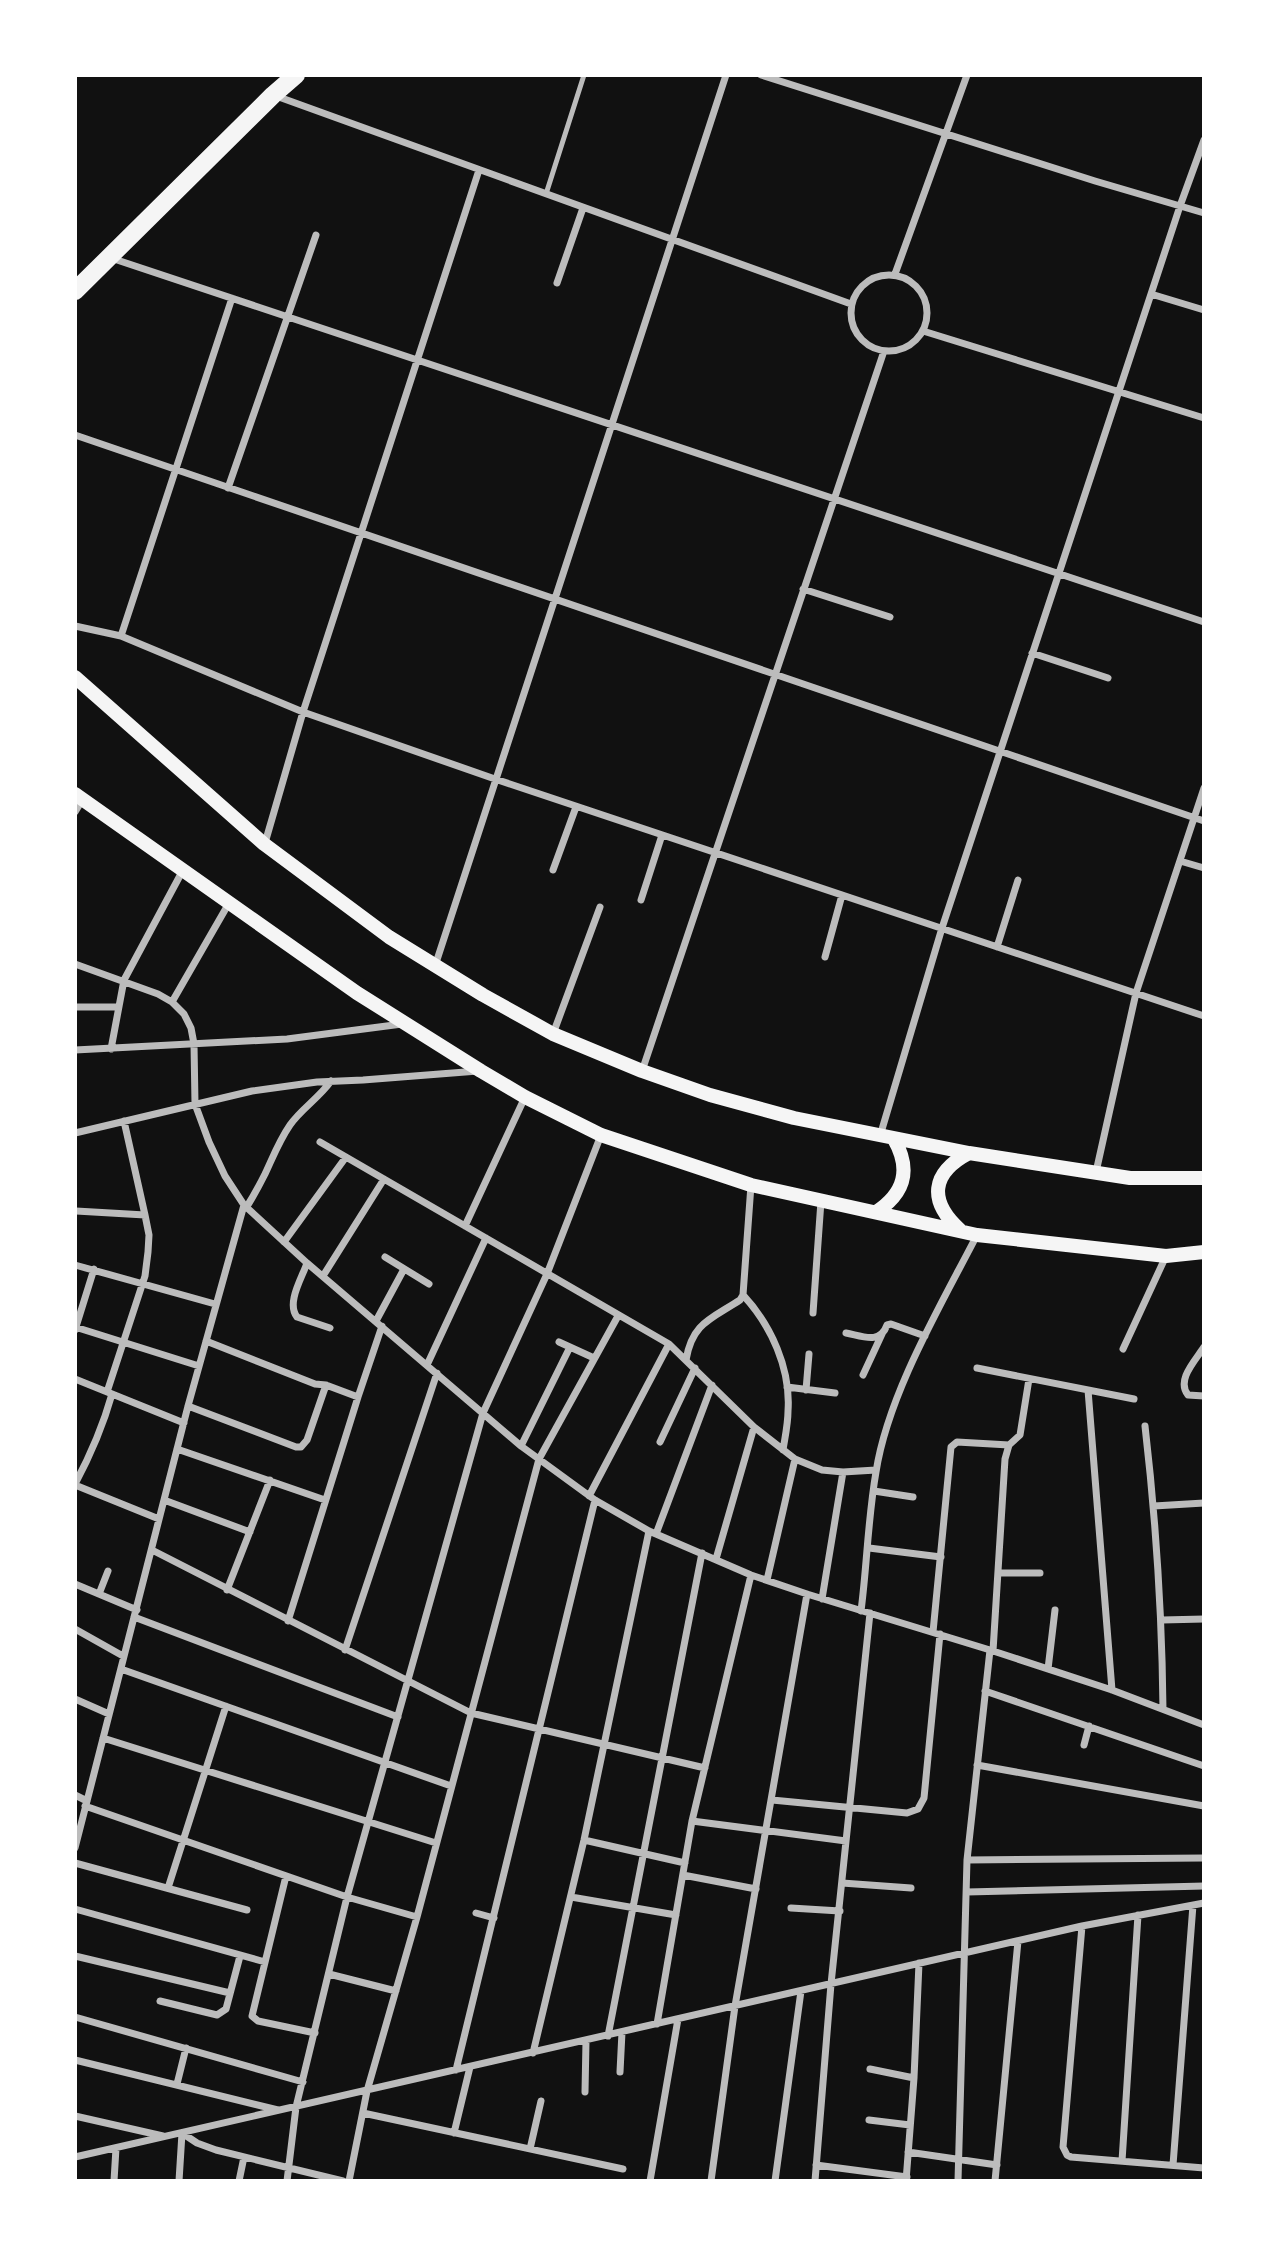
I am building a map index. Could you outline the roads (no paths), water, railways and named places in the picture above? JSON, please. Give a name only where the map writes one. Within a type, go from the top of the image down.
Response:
[{"type":"main road","points":[[75,291],[296,75]]},
{"type":"main road","points":[[75,677],[264,845],[389,937],[435,967],[553,1034],[642,1071],[710,1095],[794,1118],[970,1153],[1130,1178],[1204,1178]]},
{"type":"main road","points":[[78,802],[183,870],[404,1024],[525,1097],[601,1135],[751,1185],[977,1235],[1166,1256],[1204,1252]]},
{"type":"main road","points":[[876,1212],[895,1196],[904,1174],[904,1161],[887,1138]]},
{"type":"main road","points":[[961,1231],[948,1220],[940,1206],[937,1190],[942,1174],[954,1161],[970,1153]]},
{"type":"street","points":[[435,967],[726,75]]},
{"type":"street","points":[[761,75],[1204,213]]},
{"type":"street","points":[[895,274],[968,75]]},
{"type":"street","points":[[273,95],[851,304]]},
{"type":"street","points":[[887,1138],[942,928],[1204,140]]},
{"type":"street","points":[[264,845],[360,533],[479,170]]},
{"type":"street","points":[[557,283],[583,208]]},
{"type":"street","points":[[228,488],[316,234]]},
{"type":"street","points":[[110,258],[1204,622]]},
{"type":"street","points":[[895,274],[906,278],[923,296],[927,307],[927,320],[923,331],[907,347],[884,351],[862,340],[854,329],[850,317],[851,304],[855,294],[872,278],[895,274]]},
{"type":"street","points":[[1151,295],[1204,310]]},
{"type":"street","points":[[121,636],[232,298]]},
{"type":"street","points":[[923,331],[1204,418]]},
{"type":"street","points":[[642,1071],[884,351]]},
{"type":"street","points":[[75,435],[1204,821]]},
{"type":"street","points":[[803,589],[890,618]]},
{"type":"street","points":[[75,626],[121,636],[303,712],[576,807],[1204,1016]]},
{"type":"street","points":[[1032,653],[1108,678]]},
{"type":"street","points":[[1096,1173],[1136,993],[1204,788]]},
{"type":"street","points":[[553,870],[576,807]]},
{"type":"street","points":[[641,900],[662,835]]},
{"type":"street","points":[[1180,861],[1204,869]]},
{"type":"street","points":[[111,1049],[124,980],[183,870]]},
{"type":"street","points":[[997,947],[1018,880]]},
{"type":"street","points":[[825,957],[842,895]]},
{"type":"street","points":[[172,1002],[229,903]]},
{"type":"street","points":[[553,1034],[600,907]]},
{"type":"street","points":[[75,964],[158,993],[172,1002],[187,1021],[194,1044],[195,1104],[225,1176],[245,1207],[521,1446],[592,1498],[652,1532],[751,1575],[1112,1690],[1204,1725]]},
{"type":"street","points":[[75,1007],[118,1007]]},
{"type":"street","points":[[75,1050],[287,1039],[404,1024]]},
{"type":"street","points":[[75,1133],[252,1091],[331,1081],[481,1071]]},
{"type":"street","points":[[75,1848],[215,1304],[245,1207],[290,1125],[331,1081]]},
{"type":"street","points":[[465,1226],[525,1097]]},
{"type":"street","points":[[124,1121],[149,1236],[148,1252],[142,1283],[109,1393],[104,1421],[75,1484],[159,1519]]},
{"type":"street","points":[[287,2181],[296,2107],[348,1897],[483,1413],[547,1274],[601,1135]]},
{"type":"street","points":[[320,1142],[669,1344],[754,1427],[794,1459],[822,1470],[876,1470]]},
{"type":"street","points":[[284,1242],[346,1157]]},
{"type":"street","points":[[323,1276],[384,1179]]},
{"type":"street","points":[[686,1360],[688,1346],[696,1330],[740,1300],[743,1295],[751,1185]]},
{"type":"street","points":[[813,1312],[821,1200]]},
{"type":"street","points":[[76,1211],[145,1215]]},
{"type":"street","points":[[861,1611],[876,1470],[892,1410],[925,1336],[977,1235]]},
{"type":"street","points":[[427,1365],[486,1238]]},
{"type":"street","points":[[1123,1349],[1166,1256]]},
{"type":"street","points":[[385,1257],[429,1284]]},
{"type":"street","points":[[307,1263],[292,1304],[293,1313],[297,1317],[330,1328]]},
{"type":"street","points":[[75,1265],[215,1304]]},
{"type":"street","points":[[94,1269],[76,1328],[199,1366]]},
{"type":"street","points":[[288,1621],[379,1323],[404,1269]]},
{"type":"street","points":[[743,1295],[766,1323],[783,1368],[789,1410],[783,1450]]},
{"type":"street","points":[[349,2181],[367,2091],[417,1917],[539,1459],[618,1315]]},
{"type":"street","points":[[863,1375],[887,1325],[925,1336]]},
{"type":"street","points":[[846,1333],[871,1339],[883,1334]]},
{"type":"street","points":[[206,1341],[315,1384],[326,1385],[358,1397]]},
{"type":"street","points":[[559,1342],[594,1358]]},
{"type":"street","points":[[456,2070],[592,1498],[669,1344]]},
{"type":"street","points":[[521,1446],[570,1347]]},
{"type":"street","points":[[1204,1348],[1182,1381],[1183,1389],[1188,1395],[1204,1396]]},
{"type":"street","points":[[806,1390],[809,1354]]},
{"type":"street","points":[[660,1442],[695,1368]]},
{"type":"street","points":[[977,1368],[1134,1399]]},
{"type":"street","points":[[345,1650],[437,1373]]},
{"type":"street","points":[[75,1379],[184,1423]]},
{"type":"street","points":[[958,2181],[967,1860],[991,1650],[1005,1459],[1009,1445],[1020,1434],[1029,1379]]},
{"type":"street","points":[[188,1406],[301,1447],[307,1440],[326,1385]]},
{"type":"street","points":[[533,2053],[571,1897],[652,1532],[712,1385]]},
{"type":"street","points":[[787,1387],[835,1394]]},
{"type":"street","points":[[1088,1390],[1112,1690]]},
{"type":"street","points":[[1145,1426],[1162,1620],[1163,1709]]},
{"type":"street","points":[[716,1559],[754,1427]]},
{"type":"street","points":[[772,1800],[906,1813],[913,1812],[922,1804],[951,1447],[957,1442],[1009,1445]]},
{"type":"street","points":[[177,1449],[325,1500]]},
{"type":"street","points":[[767,1580],[794,1459]]},
{"type":"street","points":[[822,1599],[843,1472]]},
{"type":"street","points":[[227,1590],[270,1480]]},
{"type":"street","points":[[874,1491],[912,1497]]},
{"type":"street","points":[[164,1500],[250,1532]]},
{"type":"street","points":[[1154,1506],[1204,1503]]},
{"type":"street","points":[[869,1548],[941,1557]]},
{"type":"street","points":[[152,1550],[471,1713],[705,1768]]},
{"type":"street","points":[[608,2036],[702,1553]]},
{"type":"street","points":[[99,1594],[108,1571]]},
{"type":"street","points":[[998,1573],[1040,1573]]},
{"type":"street","points":[[657,2024],[692,1821],[751,1575]]},
{"type":"street","points":[[76,1586],[99,1594],[135,1614],[398,1717]]},
{"type":"street","points":[[711,2181],[735,2006],[807,1594]]},
{"type":"street","points":[[1048,1670],[1055,1610]]},
{"type":"street","points":[[815,2181],[831,1984],[870,1613]]},
{"type":"street","points":[[1162,1620],[1204,1619]]},
{"type":"street","points":[[75,1629],[123,1656]]},
{"type":"street","points":[[121,1669],[451,1786]]},
{"type":"street","points":[[985,1690],[1204,1766]]},
{"type":"street","points":[[75,1699],[109,1714]]},
{"type":"street","points":[[168,1888],[226,1706]]},
{"type":"street","points":[[1084,1745],[1089,1726]]},
{"type":"street","points":[[103,1738],[436,1843]]},
{"type":"street","points":[[977,1765],[1204,1806]]},
{"type":"street","points":[[75,1795],[86,1804],[286,1876],[417,1917]]},
{"type":"street","points":[[692,1821],[846,1841]]},
{"type":"street","points":[[584,1840],[685,1863]]},
{"type":"street","points":[[967,1860],[1204,1858]]},
{"type":"street","points":[[75,1863],[247,1910]]},
{"type":"street","points":[[683,1875],[756,1889]]},
{"type":"street","points":[[286,1876],[252,2016],[254,2019],[292,2030],[315,2033]]},
{"type":"street","points":[[842,1883],[911,1888]]},
{"type":"street","points":[[967,1892],[1204,1886]]},
{"type":"street","points":[[571,1897],[676,1915]]},
{"type":"street","points":[[75,2157],[1082,1926],[1204,1903]]},
{"type":"street","points":[[1174,2165],[1193,1905]]},
{"type":"street","points":[[790,1908],[840,1911]]},
{"type":"street","points":[[75,1909],[265,1962]]},
{"type":"street","points":[[476,1913],[494,1918]]},
{"type":"street","points":[[1122,2161],[1138,1915]]},
{"type":"street","points":[[1082,1926],[1063,2147],[1067,2155],[1204,2168]]},
{"type":"street","points":[[995,2181],[1018,1941]]},
{"type":"street","points":[[75,1956],[230,1993]]},
{"type":"street","points":[[160,2001],[217,2015],[226,2009],[240,1956]]},
{"type":"street","points":[[816,2165],[906,2179],[919,1964]]},
{"type":"street","points":[[329,1974],[396,1991]]},
{"type":"street","points":[[775,2181],[801,1991]]},
{"type":"street","points":[[75,2017],[303,2082]]},
{"type":"street","points":[[650,2181],[678,2019]]},
{"type":"street","points":[[620,2072],[622,2032]]},
{"type":"street","points":[[585,2092],[586,2041]]},
{"type":"street","points":[[177,2084],[186,2048]]},
{"type":"street","points":[[75,2060],[281,2110]]},
{"type":"street","points":[[454,2133],[470,2067]]},
{"type":"street","points":[[870,2069],[914,2078]]},
{"type":"street","points":[[530,2149],[541,2101]]},
{"type":"street","points":[[363,2113],[623,2169]]},
{"type":"street","points":[[75,2116],[165,2137]]},
{"type":"street","points":[[869,2120],[910,2125]]},
{"type":"street","points":[[182,2133],[216,2150],[343,2181]]},
{"type":"street","points":[[179,2181],[182,2133]]},
{"type":"street","points":[[114,2181],[116,2148]]},
{"type":"street","points":[[908,2152],[997,2165]]},
{"type":"street","points":[[239,2181],[244,2157]]},
{"type":"lane","points":[[546,194],[584,75]]}]
